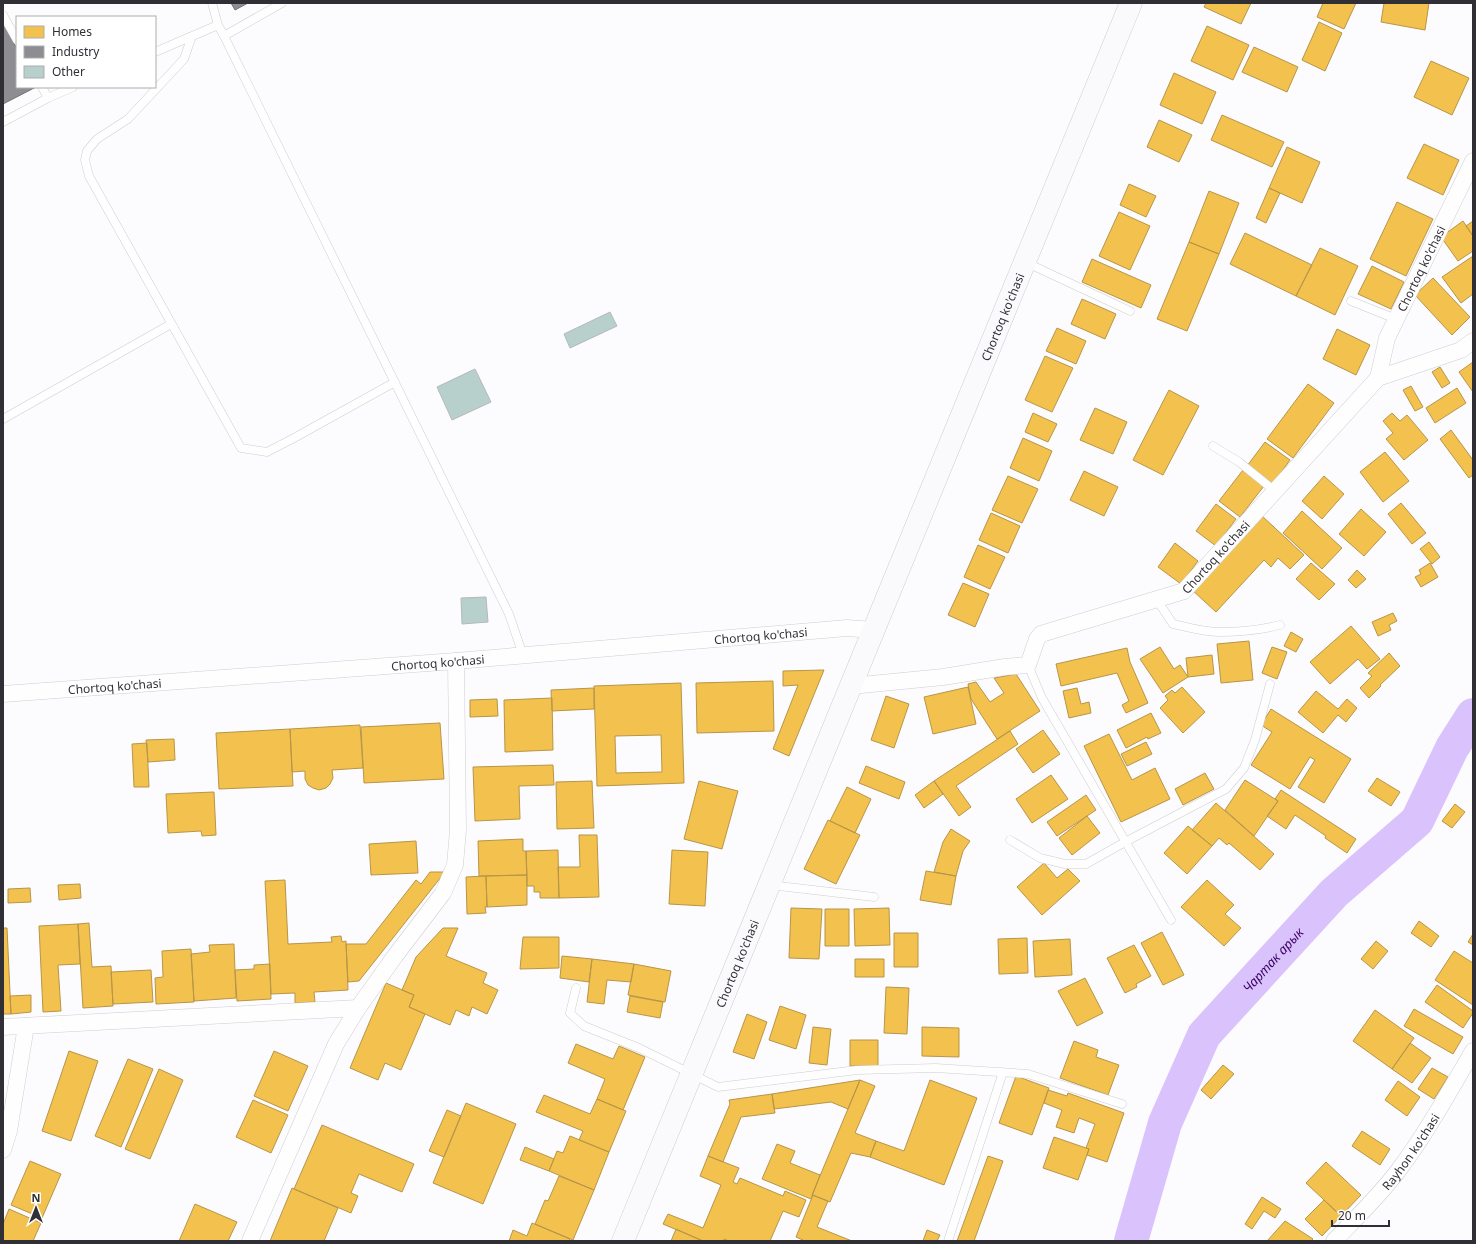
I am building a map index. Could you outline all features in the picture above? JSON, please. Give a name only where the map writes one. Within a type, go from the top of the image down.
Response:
[{"type":"street","name":"Chortoq ko'chasi","points":[[623,1241],[1131,3]]},
{"type":"street","name":"Chortoq ko'chasi","points":[[1378,378],[1387,338],[1473,161]]},
{"type":"street","name":"Chortoq ko'chasi","points":[[1028,665],[1037,639],[1041,634],[1184,591],[1378,378],[1461,350],[1473,341]]},
{"type":"street","name":"Chortoq ko'chasi","points":[[3,694],[456,661],[848,628],[873,630]]},
{"type":"street","points":[[250,1241],[336,1044],[358,1008],[443,893],[455,865],[458,830],[456,661]]},
{"type":"street","points":[[851,686],[943,677],[1028,665]]},
{"type":"street","points":[[3,1027],[358,1008]]},
{"type":"street","points":[[3,1150],[9,1131],[26,1026]]},
{"type":"street","name":"Rayhon ko'chasi","points":[[1334,1241],[1398,1171],[1437,1112],[1473,1052]]},
{"type":"lane","points":[[212,3],[218,24],[510,614],[523,655]]},
{"type":"lane","points":[[224,36],[282,3]]},
{"type":"lane","points":[[3,15],[16,38]]},
{"type":"lane","points":[[156,52],[218,24]]},
{"type":"lane","points":[[192,36],[184,59],[128,119],[97,139],[87,151],[85,160],[88,176],[241,448],[267,452],[395,382]]},
{"type":"lane","points":[[43,88],[48,98]]},
{"type":"lane","points":[[3,122],[48,98],[71,88]]},
{"type":"lane","points":[[1025,262],[1130,311]]},
{"type":"lane","points":[[1351,301],[1396,319]]},
{"type":"lane","points":[[3,419],[171,324]]},
{"type":"lane","points":[[1213,446],[1239,462],[1275,491]]},
{"type":"lane","points":[[1157,600],[1173,624],[1192,628],[1218,632],[1263,629],[1280,625]]},
{"type":"lane","points":[[1028,665],[1042,698],[1171,920]]},
{"type":"lane","points":[[1010,840],[1040,858],[1065,864],[1086,864],[1226,789],[1244,768],[1254,740],[1270,684]]},
{"type":"lane","points":[[769,884],[874,897]]},
{"type":"lane","points":[[576,988],[570,1013],[584,1026],[639,1048],[718,1087],[857,1070],[936,1068],[1028,1074],[1122,1104]]},
{"type":"lane","points":[[948,1241],[1003,1072]]},
{"type":"building: Homes","points":[[1206,3],[1251,3],[1241,24],[1204,7]]},
{"type":"building: Homes","points":[[1323,3],[1356,3],[1344,29],[1317,17]]},
{"type":"building: Homes","points":[[1384,3],[1429,3],[1425,30],[1381,22]]},
{"type":"building: Homes","points":[[1319,22],[1342,33],[1325,71],[1302,60]]},
{"type":"building: Homes","points":[[1207,26],[1249,45],[1233,80],[1191,61]]},
{"type":"building: Homes","points":[[1254,47],[1298,67],[1287,92],[1242,72]]},
{"type":"building: Homes","points":[[1431,61],[1469,78],[1452,115],[1414,97]]},
{"type":"building: Homes","points":[[1174,73],[1216,92],[1202,124],[1160,105]]},
{"type":"building: Homes","points":[[1222,115],[1284,142],[1272,167],[1211,140]]},
{"type":"building: Homes","points":[[1159,120],[1192,135],[1179,162],[1147,147]]},
{"type":"building: Homes","points":[[1424,144],[1459,160],[1443,195],[1407,178]]},
{"type":"building: Homes","points":[[1287,147],[1320,162],[1302,203],[1269,188]]},
{"type":"building: Homes","points":[[1129,184],[1156,196],[1146,217],[1120,205]]},
{"type":"building: Homes","points":[[1269,188],[1280,193],[1266,223],[1256,218]]},
{"type":"building: Homes","points":[[1209,191],[1239,203],[1219,254],[1189,242]]},
{"type":"building: Homes","points":[[1397,202],[1433,219],[1406,276],[1370,259]]},
{"type":"building: Homes","points":[[1119,212],[1150,226],[1130,270],[1099,256]]},
{"type":"building: Homes","points":[[1463,221],[1473,236],[1473,251],[1458,261],[1441,237]]},
{"type":"building: Homes","points":[[1473,221],[1473,236],[1466,226]]},
{"type":"building: Homes","points":[[1245,233],[1312,265],[1296,296],[1230,264]]},
{"type":"building: Homes","points":[[1189,242],[1219,254],[1187,331],[1157,319]]},
{"type":"building: Homes","points":[[1320,248],[1358,266],[1335,315],[1296,296]]},
{"type":"building: Homes","points":[[1473,256],[1473,294],[1461,303],[1442,277]]},
{"type":"building: Homes","points":[[1092,259],[1151,285],[1141,308],[1082,282]]},
{"type":"building: Homes","points":[[1372,266],[1404,282],[1391,309],[1358,294]]},
{"type":"building: Homes","points":[[1433,278],[1470,317],[1452,335],[1415,295]]},
{"type":"building: Homes","points":[[1082,299],[1116,314],[1105,339],[1071,324]]},
{"type":"building: Homes","points":[[1057,328],[1086,341],[1076,364],[1046,351]]},
{"type":"building: Homes","points":[[1337,329],[1370,345],[1356,375],[1323,359]]},
{"type":"building: Homes","points":[[1045,356],[1073,368],[1052,412],[1025,400]]},
{"type":"building: Homes","points":[[1473,362],[1473,392],[1459,372]]},
{"type":"building: Homes","points":[[1440,367],[1450,383],[1442,388],[1432,372]]},
{"type":"building: Homes","points":[[1308,384],[1334,403],[1293,458],[1267,439]]},
{"type":"building: Homes","points":[[1411,386],[1423,407],[1415,411],[1403,390]]},
{"type":"building: Homes","points":[[1457,388],[1466,403],[1435,423],[1426,408]]},
{"type":"building: Homes","points":[[1169,390],[1199,406],[1163,475],[1133,460]]},
{"type":"building: Homes","points":[[1095,408],[1127,422],[1113,454],[1080,440]]},
{"type":"building: Homes","points":[[1033,413],[1057,424],[1048,442],[1025,432]]},
{"type":"building: Homes","points":[[1392,413],[1400,421],[1407,415],[1428,440],[1404,460],[1386,439],[1393,433],[1383,421]]},
{"type":"building: Homes","points":[[1451,430],[1473,460],[1473,475],[1469,478],[1440,439]]},
{"type":"building: Homes","points":[[1023,438],[1052,451],[1039,481],[1010,468]]},
{"type":"building: Homes","points":[[1265,442],[1290,460],[1273,484],[1247,466]]},
{"type":"building: Homes","points":[[1385,452],[1409,481],[1383,502],[1360,472]]},
{"type":"building: Homes","points":[[1243,470],[1264,486],[1240,517],[1219,501]]},
{"type":"building: Homes","points":[[1084,471],[1118,487],[1104,516],[1070,500]]},
{"type":"building: Homes","points":[[1008,476],[1038,489],[1022,523],[992,510]]},
{"type":"building: Homes","points":[[1324,476],[1344,494],[1322,519],[1302,501]]},
{"type":"building: Homes","points":[[1401,503],[1426,533],[1412,544],[1388,514]]},
{"type":"building: Homes","points":[[1216,504],[1236,519],[1216,546],[1196,531]]},
{"type":"building: Homes","points":[[1361,509],[1386,532],[1364,556],[1339,534]]},
{"type":"building: Homes","points":[[1302,511],[1342,548],[1322,569],[1283,533]]},
{"type":"building: Homes","points":[[991,513],[1020,526],[1008,553],[979,540]]},
{"type":"building: Homes","points":[[1261,515],[1304,555],[1290,569],[1278,558],[1271,567],[1264,560],[1216,612],[1191,589]]},
{"type":"building: Homes","points":[[1429,542],[1440,557],[1432,564],[1420,549]]},
{"type":"building: Homes","points":[[1175,543],[1198,561],[1181,584],[1158,567]]},
{"type":"building: Homes","points":[[978,545],[1005,557],[990,589],[964,577]]},
{"type":"building: Homes","points":[[1311,563],[1335,584],[1319,600],[1296,579]]},
{"type":"building: Homes","points":[[1430,563],[1438,577],[1421,587],[1415,577],[1421,574],[1419,570]]},
{"type":"building: Homes","points":[[1357,570],[1366,579],[1356,588],[1348,580]]},
{"type":"building: Homes","points":[[963,583],[989,594],[975,627],[948,615]]},
{"type":"building: Homes","points":[[1393,613],[1397,621],[1389,625],[1391,630],[1378,636],[1372,622]]},
{"type":"building: Homes","points":[[1351,626],[1380,659],[1367,669],[1358,659],[1330,684],[1310,662]]},
{"type":"building: Homes","points":[[1291,632],[1303,639],[1296,652],[1284,646]]},
{"type":"building: Homes","points":[[1249,641],[1253,680],[1221,683],[1217,644]]},
{"type":"building: Homes","points":[[1160,647],[1174,669],[1180,665],[1188,677],[1163,693],[1140,659]]},
{"type":"building: Homes","points":[[1272,647],[1287,652],[1277,679],[1262,673]]},
{"type":"building: Homes","points":[[1127,648],[1130,662],[1148,703],[1126,713],[1122,705],[1129,701],[1117,673],[1061,686],[1056,664]]},
{"type":"building: Homes","points":[[1389,653],[1400,666],[1369,698],[1360,688],[1372,676],[1368,673]]},
{"type":"building: Homes","points":[[1212,655],[1214,674],[1188,677],[1186,658]]},
{"type":"building: Homes","points":[[824,670],[789,756],[773,749],[798,685],[783,686],[783,671]]},
{"type":"building: Homes","points":[[1016,674],[1040,711],[997,739],[971,699],[968,684],[976,682],[990,702],[1004,693],[994,678]]},
{"type":"building: Homes","points":[[773,681],[774,731],[697,733],[696,683]]},
{"type":"building: Homes","points":[[681,683],[684,783],[597,786],[594,686]],"holes":[[[661,735],[662,772],[616,773],[615,736]]]},
{"type":"building: Homes","points":[[968,687],[976,724],[933,734],[924,697]]},
{"type":"building: Homes","points":[[1182,687],[1205,712],[1183,733],[1160,708],[1168,700],[1165,696],[1172,690],[1175,693]]},
{"type":"building: Homes","points":[[594,688],[594,709],[552,711],[551,690]]},
{"type":"building: Homes","points":[[1077,688],[1081,704],[1089,702],[1091,713],[1069,718],[1063,691]]},
{"type":"building: Homes","points":[[1316,691],[1338,709],[1347,699],[1357,708],[1346,722],[1338,715],[1323,733],[1298,712]]},
{"type":"building: Homes","points":[[886,696],[909,704],[894,748],[871,740]]},
{"type":"building: Homes","points":[[552,698],[553,750],[505,752],[504,700]]},
{"type":"building: Homes","points":[[497,699],[498,716],[470,717],[470,700]]},
{"type":"building: Homes","points":[[1271,709],[1351,759],[1324,803],[1298,787],[1315,760],[1310,757],[1290,789],[1251,765],[1272,732],[1261,725]]},
{"type":"building: Homes","points":[[1151,713],[1161,733],[1148,739],[1147,737],[1126,748],[1117,730]]},
{"type":"building: Homes","points":[[440,723],[444,779],[364,783],[361,727]]},
{"type":"building: Homes","points":[[360,725],[363,768],[332,770],[333,778],[330,784],[326,788],[319,790],[308,785],[305,779],[305,771],[292,772],[290,729]]},
{"type":"building: Homes","points":[[290,729],[293,786],[219,789],[216,733]]},
{"type":"building: Homes","points":[[1043,730],[1060,754],[1033,773],[1016,749]]},
{"type":"building: Homes","points":[[1010,731],[1018,744],[956,786],[971,807],[959,816],[934,781]]},
{"type":"building: Homes","points":[[1109,734],[1132,780],[1155,768],[1170,799],[1121,822],[1084,746]]},
{"type":"building: Homes","points":[[174,739],[175,760],[148,762],[146,740]]},
{"type":"building: Homes","points":[[1146,742],[1152,754],[1127,766],[1121,754]]},
{"type":"building: Homes","points":[[147,743],[149,787],[134,787],[132,744]]},
{"type":"building: Homes","points":[[553,765],[554,785],[519,786],[520,819],[475,821],[473,767]]},
{"type":"building: Homes","points":[[866,766],[905,782],[899,799],[859,783]]},
{"type":"building: Homes","points":[[1205,773],[1214,789],[1183,805],[1175,789]]},
{"type":"building: Homes","points":[[1051,775],[1068,799],[1032,823],[1016,799]]},
{"type":"building: Homes","points":[[1377,778],[1400,792],[1391,806],[1368,791]]},
{"type":"building: Homes","points":[[1245,780],[1278,801],[1254,836],[1225,810]]},
{"type":"building: Homes","points":[[592,781],[594,828],[557,829],[556,782]]},
{"type":"building: Homes","points":[[699,781],[738,791],[722,849],[684,839]]},
{"type":"building: Homes","points":[[934,781],[943,794],[924,808],[915,795]]},
{"type":"building: Homes","points":[[847,787],[871,799],[855,833],[830,821]]},
{"type":"building: Homes","points":[[1281,790],[1356,839],[1347,853],[1325,838],[1326,836],[1295,815],[1286,829],[1267,816],[1278,801],[1275,799]]},
{"type":"building: Homes","points":[[214,792],[216,835],[202,836],[201,831],[168,833],[166,794]]},
{"type":"building: Homes","points":[[1086,795],[1096,810],[1057,836],[1047,822]]},
{"type":"building: Homes","points":[[1216,803],[1274,854],[1260,870],[1229,843],[1227,845],[1219,838],[1212,846],[1192,830]]},
{"type":"building: Homes","points":[[1455,804],[1465,812],[1452,828],[1442,821]]},
{"type":"building: Homes","points":[[1087,816],[1100,833],[1072,855],[1059,838]]},
{"type":"building: Homes","points":[[828,820],[860,835],[836,884],[804,869]]},
{"type":"building: Homes","points":[[1188,826],[1212,846],[1187,874],[1164,853]]},
{"type":"building: Homes","points":[[951,829],[970,841],[963,851],[956,876],[934,872],[943,842]]},
{"type":"building: Homes","points":[[579,835],[597,835],[599,897],[559,898],[558,867],[580,867]]},
{"type":"building: Homes","points":[[523,839],[523,851],[526,851],[527,875],[479,876],[478,841]]},
{"type":"building: Homes","points":[[416,841],[418,873],[371,875],[369,844]]},
{"type":"building: Homes","points":[[558,850],[559,898],[540,898],[540,892],[534,892],[534,886],[527,886],[526,851]]},
{"type":"building: Homes","points":[[672,850],[708,852],[705,906],[669,904]]},
{"type":"building: Homes","points":[[1044,863],[1057,878],[1068,869],[1080,881],[1042,915],[1017,887]]},
{"type":"building: Homes","points":[[926,871],[956,876],[951,905],[920,900]]},
{"type":"building: Homes","points":[[430,872],[445,872],[359,981],[348,982],[346,944],[366,944],[416,880],[421,884]]},
{"type":"building: Homes","points":[[527,875],[527,905],[487,907],[486,876]]},
{"type":"building: Homes","points":[[486,876],[486,913],[467,914],[466,877]]},
{"type":"building: Homes","points":[[285,880],[288,944],[332,942],[331,937],[341,936],[342,942],[346,941],[348,990],[314,992],[315,1002],[295,1003],[295,993],[271,994],[265,881]]},
{"type":"building: Homes","points":[[1207,880],[1234,905],[1225,914],[1241,928],[1224,946],[1181,907]]},
{"type":"building: Homes","points":[[80,884],[81,898],[59,900],[58,885]]},
{"type":"building: Homes","points":[[30,888],[31,902],[8,903],[8,889]]},
{"type":"building: Homes","points":[[791,908],[822,909],[819,959],[789,958]]},
{"type":"building: Homes","points":[[889,908],[890,945],[855,946],[854,909]]},
{"type":"building: Homes","points":[[825,909],[849,909],[849,946],[825,946]]},
{"type":"building: Homes","points":[[1419,921],[1439,936],[1431,947],[1411,933]]},
{"type":"building: Homes","points":[[89,923],[92,967],[111,966],[113,1006],[83,1008],[78,924]]},
{"type":"building: Homes","points":[[78,924],[80,964],[58,965],[61,1011],[43,1012],[39,926]]},
{"type":"building: Homes","points":[[3,928],[7,928],[11,1014],[3,1014]]},
{"type":"building: Homes","points":[[443,928],[458,928],[446,956],[487,973],[483,983],[498,990],[487,1014],[472,1007],[469,1016],[456,1010],[450,1025],[409,1007],[414,995],[402,990],[416,957]]},
{"type":"building: Homes","points":[[1162,932],[1184,975],[1163,985],[1141,943]]},
{"type":"building: Homes","points":[[894,933],[918,933],[918,967],[894,967]]},
{"type":"building: Homes","points":[[1473,934],[1473,945],[1468,942]]},
{"type":"building: Homes","points":[[523,937],[559,937],[559,968],[520,969]]},
{"type":"building: Homes","points":[[1027,938],[1028,973],[999,974],[998,939]]},
{"type":"building: Homes","points":[[1070,939],[1072,975],[1035,977],[1033,941]]},
{"type":"building: Homes","points":[[1376,941],[1388,951],[1373,969],[1361,959]]},
{"type":"building: Homes","points":[[234,944],[236,998],[194,1001],[191,954],[210,952],[209,945]]},
{"type":"building: Homes","points":[[1134,945],[1151,976],[1136,984],[1137,987],[1125,993],[1107,958]]},
{"type":"building: Homes","points":[[191,949],[194,1002],[156,1004],[155,978],[163,977],[162,951]]},
{"type":"building: Homes","points":[[1454,951],[1473,963],[1473,1005],[1435,980]]},
{"type":"building: Homes","points":[[562,956],[592,959],[589,982],[560,978]]},
{"type":"building: Homes","points":[[592,959],[634,964],[631,982],[607,980],[604,1004],[587,1002]]},
{"type":"building: Homes","points":[[855,959],[884,959],[884,977],[855,977]]},
{"type":"building: Homes","points":[[270,964],[271,999],[237,1001],[235,970],[254,969],[254,965]]},
{"type":"building: Homes","points":[[634,964],[671,971],[665,1002],[628,995]]},
{"type":"building: Homes","points":[[151,970],[153,1002],[113,1004],[111,972]]},
{"type":"building: Homes","points":[[1085,978],[1103,1013],[1077,1026],[1058,991]]},
{"type":"building: Homes","points":[[386,983],[414,995],[409,1007],[425,1014],[401,1070],[385,1063],[378,1080],[350,1068]]},
{"type":"building: Homes","points":[[1437,985],[1473,1011],[1463,1028],[1425,1002]]},
{"type":"building: Homes","points":[[886,987],[909,988],[907,1034],[884,1033]]},
{"type":"building: Homes","points":[[31,995],[31,1012],[11,1014],[10,996]]},
{"type":"building: Homes","points":[[630,996],[663,1002],[660,1018],[627,1012]]},
{"type":"building: Homes","points":[[780,1006],[806,1015],[796,1049],[769,1040]]},
{"type":"building: Homes","points":[[1414,1009],[1463,1037],[1453,1054],[1404,1026]]},
{"type":"building: Homes","points":[[1375,1010],[1414,1038],[1392,1069],[1353,1041]]},
{"type":"building: Homes","points":[[747,1014],[767,1022],[754,1059],[733,1052]]},
{"type":"building: Homes","points":[[813,1027],[831,1029],[827,1065],[809,1063]]},
{"type":"building: Homes","points":[[922,1027],[959,1028],[959,1057],[922,1056]]},
{"type":"building: Homes","points":[[850,1040],[878,1040],[878,1066],[850,1066]]},
{"type":"building: Homes","points":[[1074,1041],[1098,1050],[1096,1057],[1119,1065],[1108,1095],[1060,1078]]},
{"type":"building: Homes","points":[[1410,1043],[1431,1058],[1412,1083],[1392,1069]]},
{"type":"building: Homes","points":[[576,1044],[613,1059],[619,1046],[645,1057],[623,1110],[597,1099],[605,1079],[568,1063]]},
{"type":"building: Homes","points":[[69,1051],[98,1061],[71,1141],[42,1131]]},
{"type":"building: Homes","points":[[274,1051],[308,1066],[288,1111],[254,1096]]},
{"type":"building: Homes","points":[[128,1059],[153,1069],[121,1147],[95,1136]]},
{"type":"building: Homes","points":[[1223,1065],[1234,1074],[1211,1099],[1201,1090]]},
{"type":"building: Homes","points":[[1432,1068],[1448,1077],[1434,1099],[1418,1089]]},
{"type":"building: Homes","points":[[159,1069],[183,1080],[150,1159],[125,1149]]},
{"type":"building: Homes","points":[[1016,1076],[1049,1088],[1032,1135],[999,1123]]},
{"type":"building: Homes","points":[[860,1080],[848,1109],[831,1102],[774,1109],[772,1094]]},
{"type":"building: Homes","points":[[860,1080],[875,1086],[855,1133],[876,1141],[870,1157],[851,1153],[830,1202],[812,1195]]},
{"type":"building: Homes","points":[[930,1080],[977,1098],[944,1185],[870,1157],[876,1141],[904,1151]]},
{"type":"building: Homes","points":[[1398,1081],[1420,1097],[1407,1116],[1385,1100]]},
{"type":"building: Homes","points":[[1048,1090],[1067,1096],[1068,1093],[1124,1113],[1107,1162],[1087,1155],[1089,1149],[1086,1148],[1095,1124],[1079,1118],[1074,1133],[1056,1127],[1062,1110],[1044,1103]]},
{"type":"building: Homes","points":[[772,1094],[775,1113],[741,1117],[723,1162],[708,1156],[730,1104],[729,1100]]},
{"type":"building: Homes","points":[[544,1095],[590,1114],[597,1099],[626,1111],[609,1152],[579,1140],[583,1131],[536,1112]]},
{"type":"building: Homes","points":[[253,1100],[288,1115],[271,1153],[236,1137]]},
{"type":"building: Homes","points":[[466,1103],[516,1124],[483,1204],[433,1183]]},
{"type":"building: Homes","points":[[447,1110],[461,1116],[444,1157],[429,1151]]},
{"type":"building: Homes","points":[[322,1125],[414,1164],[402,1192],[359,1174],[351,1193],[358,1196],[351,1213],[294,1189]]},
{"type":"building: Homes","points":[[1362,1131],[1390,1149],[1380,1165],[1352,1146]]},
{"type":"building: Homes","points":[[570,1136],[609,1152],[594,1190],[549,1171],[557,1151],[563,1153]]},
{"type":"building: Homes","points":[[1054,1137],[1089,1149],[1078,1180],[1043,1168]]},
{"type":"building: Homes","points":[[777,1144],[795,1151],[790,1163],[820,1175],[811,1199],[762,1179]]},
{"type":"building: Homes","points":[[525,1147],[554,1159],[549,1171],[520,1160]]},
{"type":"building: Homes","points":[[708,1156],[739,1168],[733,1182],[737,1184],[740,1178],[783,1196],[785,1191],[806,1200],[799,1217],[783,1211],[770,1241],[729,1241],[724,1239],[723,1241],[703,1241],[663,1224],[668,1214],[703,1228],[721,1185],[700,1176]]},
{"type":"building: Homes","points":[[988,1156],[1003,1161],[974,1241],[957,1241]]},
{"type":"building: Homes","points":[[30,1161],[61,1174],[42,1218],[11,1205]]},
{"type":"building: Homes","points":[[1326,1162],[1361,1195],[1341,1216],[1306,1183]]},
{"type":"building: Homes","points":[[559,1176],[594,1190],[573,1240],[535,1224],[545,1200],[548,1201]]},
{"type":"building: Homes","points":[[292,1188],[338,1208],[324,1241],[270,1241]]},
{"type":"building: Homes","points":[[813,1195],[828,1201],[817,1227],[852,1241],[805,1241],[796,1237]]},
{"type":"building: Homes","points":[[1262,1197],[1281,1209],[1275,1218],[1264,1211],[1252,1229],[1245,1224]]},
{"type":"building: Homes","points":[[1324,1200],[1341,1216],[1322,1236],[1305,1219]]},
{"type":"building: Homes","points":[[195,1204],[237,1222],[228,1241],[179,1241]]},
{"type":"building: Homes","points":[[9,1209],[41,1223],[33,1241],[3,1241],[3,1224]]},
{"type":"building: Homes","points":[[1285,1221],[1313,1239],[1311,1241],[1267,1241]]},
{"type":"building: Homes","points":[[532,1223],[570,1239],[569,1241],[509,1241],[513,1230],[527,1236]]},
{"type":"building: Homes","points":[[676,1229],[703,1241],[671,1241]]},
{"type":"building: Homes","points":[[927,1230],[940,1235],[937,1241],[923,1241]]},
{"type":"building: Industry","points":[[231,3],[248,3],[235,10]]},
{"type":"building: Industry","points":[[3,23],[16,47],[16,88],[34,88],[3,104]]},
{"type":"building: Other","points":[[610,312],[617,326],[570,348],[564,334]]},
{"type":"building: Other","points":[[475,369],[491,402],[452,420],[437,387]]},
{"type":"building: Other","points":[[486,597],[488,622],[462,624],[461,598]]},
{"type":"waterway","name":"Чартак арык","points":[[1131,1241],[1165,1123],[1204,1035],[1334,893],[1417,821],[1452,748],[1473,715]]}]
